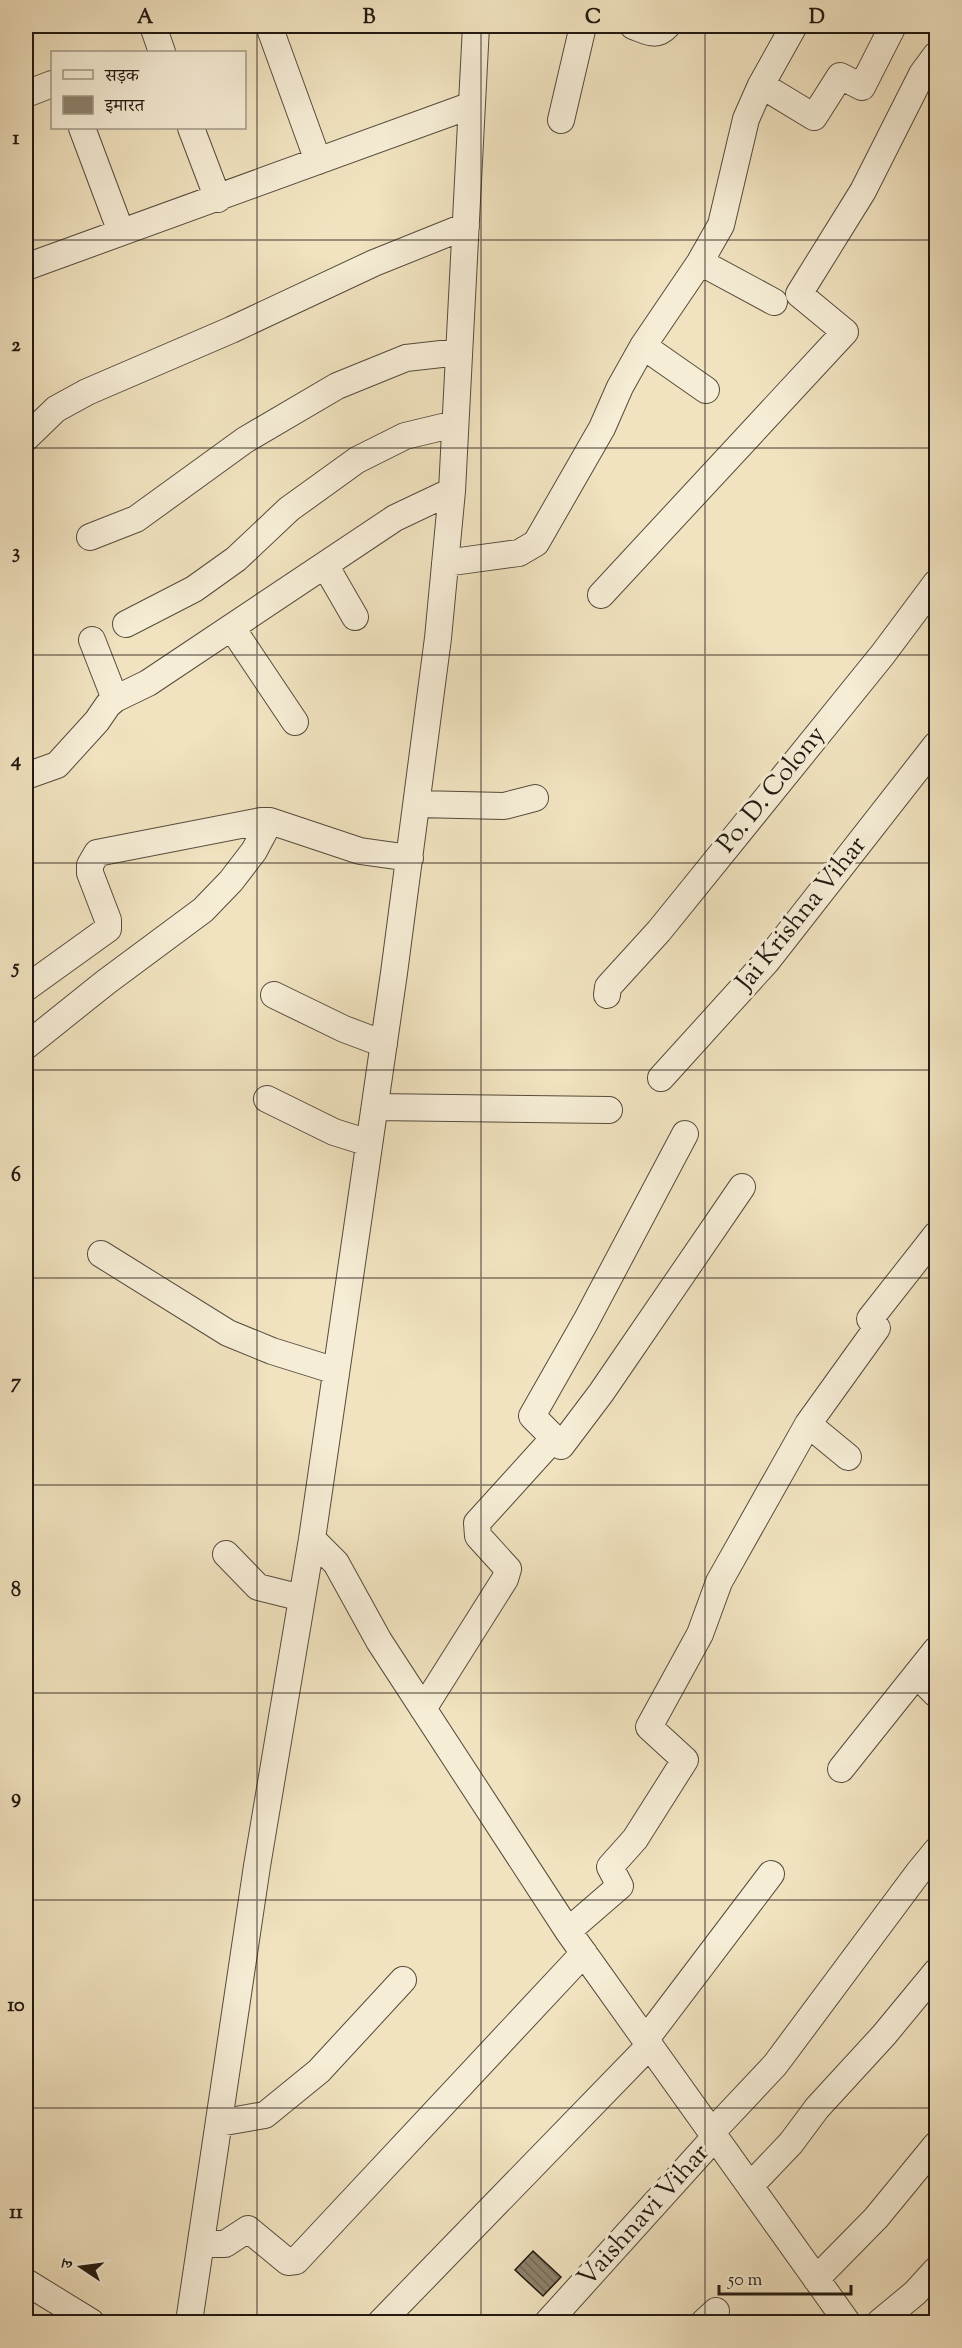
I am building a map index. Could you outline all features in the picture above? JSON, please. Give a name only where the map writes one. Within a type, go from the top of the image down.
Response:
[{"type":"street","points":[[269,26],[318,161]]},
{"type":"street","points":[[189,2322],[257,1866],[312,1539],[384,1044],[438,638],[452,491],[472,105],[473,26]]},
{"type":"street","points":[[561,120],[583,26]]},
{"type":"street","points":[[633,26],[655,34],[662,32],[667,26]]},
{"type":"street","points":[[445,563],[519,553],[536,543],[602,428],[620,387],[643,346],[700,262],[725,216],[746,119],[761,85],[794,26]]},
{"type":"street","points":[[761,85],[814,117],[840,76],[862,87],[893,26]]},
{"type":"street","points":[[601,595],[845,332],[799,294],[863,191],[922,74],[936,55]]},
{"type":"street","points":[[26,94],[51,84]]},
{"type":"street","points":[[26,267],[472,105]]},
{"type":"street","points":[[82,129],[121,232]]},
{"type":"street","points":[[191,129],[218,199]]},
{"type":"street","points":[[26,438],[56,410],[87,392],[231,330],[374,263],[466,226]]},
{"type":"street","points":[[700,262],[774,302]]},
{"type":"street","points":[[643,346],[706,390]]},
{"type":"street","points":[[90,537],[136,519],[245,440],[337,386],[406,358],[459,352]]},
{"type":"street","points":[[126,624],[194,589],[236,559],[289,509],[357,460],[405,436],[455,424]]},
{"type":"street","points":[[26,776],[57,765],[115,699],[148,683],[395,518],[452,491]]},
{"type":"street","points":[[326,565],[355,617]]},
{"type":"street","name":"Po. D. Colony","points":[[607,995],[608,987],[659,931],[883,654],[936,583]]},
{"type":"street","points":[[232,628],[295,722]]},
{"type":"street","points":[[92,640],[115,699]]},
{"type":"street","name":"Jai Krishna Vihar","points":[[661,1078],[767,961],[936,745]]},
{"type":"street","points":[[417,804],[504,806],[535,798]]},
{"type":"street","points":[[26,988],[108,929],[108,920],[90,873],[90,865],[97,853],[254,822],[270,821],[360,851],[410,858]]},
{"type":"street","points":[[26,1046],[106,982],[203,910],[231,881],[254,851],[270,821]]},
{"type":"street","points":[[274,995],[344,1029],[384,1044]]},
{"type":"street","points":[[267,1099],[334,1132],[369,1143]]},
{"type":"street","points":[[375,1107],[609,1110]]},
{"type":"street","points":[[685,1134],[586,1322],[532,1416],[561,1446],[601,1393],[742,1187]]},
{"type":"street","points":[[568,1931],[620,1886],[610,1867],[635,1839],[685,1760],[649,1727],[700,1634],[719,1582],[808,1424],[877,1328],[870,1319],[936,1236]]},
{"type":"street","points":[[101,1254],[228,1334],[272,1351],[336,1371]]},
{"type":"street","points":[[808,1424],[848,1457]]},
{"type":"street","points":[[423,1709],[505,1579],[508,1569],[477,1536],[477,1523],[554,1438]]},
{"type":"street","points":[[312,1539],[336,1563],[379,1641],[568,1931],[847,2322]]},
{"type":"street","points":[[226,1554],[258,1587],[302,1598]]},
{"type":"street","points":[[841,1769],[936,1650]]},
{"type":"street","points":[[917,1675],[936,1694]]},
{"type":"street","name":"Vaishnavi Vihar","points":[[548,2322],[775,2065],[936,1851]]},
{"type":"street","points":[[381,2322],[648,2042],[771,1874]]},
{"type":"street","points":[[201,2244],[225,2244],[244,2229],[248,2229],[288,2262],[296,2261],[584,1953]]},
{"type":"street","points":[[750,2186],[791,2143],[817,2108],[884,2035],[936,1972]]},
{"type":"street","points":[[219,2123],[265,2115],[319,2071],[403,1980]]},
{"type":"street","points":[[816,2279],[876,2218],[936,2145]]},
{"type":"street","points":[[880,2322],[915,2293],[936,2270]]},
{"type":"street","points":[[26,2282],[91,2322]]},
{"type":"building","points":[[533,2251],[561,2277],[543,2296],[515,2270]]},
{"type":"waterway","points":[[26,1332],[26,1355]]}]
